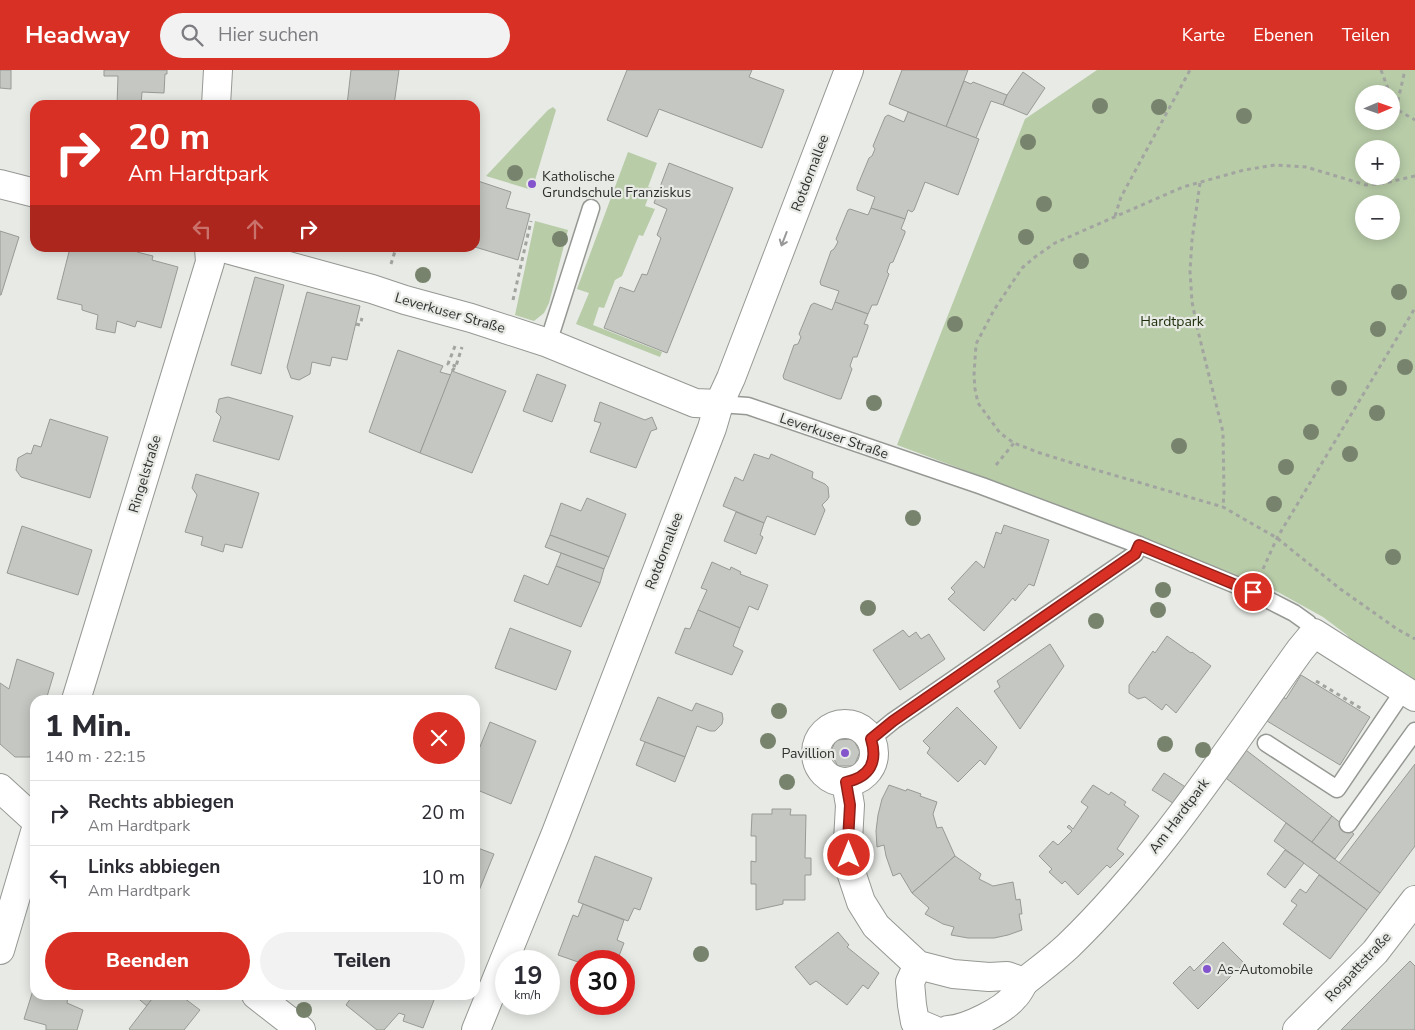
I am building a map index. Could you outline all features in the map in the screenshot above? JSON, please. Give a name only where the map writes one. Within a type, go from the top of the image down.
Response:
[{"type":"street","points":[[216,100],[218,70]]},
{"type":"street","name":"Rotdornallee","points":[[476,1030],[559,823],[849,70]]},
{"type":"street","points":[[0,184],[30,192]]},
{"type":"street","name":"Ringelstraße","points":[[78,695],[210,262],[209,252]]},
{"type":"street","name":"Leverkuser Straße","points":[[238,252],[471,318],[548,343],[695,403],[719,404]]},
{"type":"street","name":"Leverkuser Straße","points":[[1314,632],[1410,693]]},
{"type":"street","name":"Am Hardtpark","points":[[948,1030],[955,1030],[987,1018],[1014,997],[1024,982],[1067,946],[1118,893],[1177,822],[1314,632]]},
{"type":"street","points":[[846,724],[856,726],[871,739],[874,748],[874,758],[871,767],[865,775],[856,780],[846,782],[827,776],[820,768],[817,748],[820,739],[827,731],[835,726],[846,724]]},
{"type":"street","points":[[846,782],[850,805],[848,841],[850,869],[861,902],[876,926],[918,965],[953,974],[989,977],[1007,976],[1024,982]]},
{"type":"street","points":[[0,788],[30,815]]},
{"type":"street","points":[[0,950],[30,849]]},
{"type":"street","name":"Rospattstraße","points":[[1297,1030],[1375,952],[1415,900]]},
{"type":"street","points":[[918,965],[910,982],[915,1022],[934,1030]]},
{"type":"street","points":[[262,1000],[301,1030]]},
{"type":"lane","points":[[548,343],[591,208]]},
{"type":"lane","name":"Leverkuser Straße","points":[[719,404],[748,406],[982,486],[1139,545],[1253,592],[1294,613],[1308,623],[1314,632]]},
{"type":"lane","points":[[871,739],[901,716],[1135,554],[1139,545]]},
{"type":"lane","points":[[1266,743],[1337,789],[1410,693]]},
{"type":"lane","points":[[1348,824],[1415,731]]},
{"type":"path","points":[[1115,217],[1121,198],[1190,70]]},
{"type":"path","points":[[1380,70],[1387,85]]},
{"type":"path","points":[[1400,93],[1406,70]]},
{"type":"path","points":[[1400,111],[1415,120]]},
{"type":"path","points":[[1415,176],[1366,185],[1306,166],[1275,165],[1244,170],[1183,188],[1055,243],[1034,257],[1022,268],[994,310],[976,344],[974,375],[978,403],[1000,433],[1014,442],[1040,453],[1222,507],[1277,538],[1338,588],[1397,629],[1415,639]]},
{"type":"path","points":[[1200,183],[1192,240],[1190,271],[1194,311],[1223,432],[1224,493],[1222,507]]},
{"type":"path","points":[[504,329],[510,314],[531,221]]},
{"type":"path","points":[[1253,592],[1277,538],[1415,308]]},
{"type":"path","points":[[452,371],[459,356]]},
{"type":"path","points":[[1312,678],[1367,712]]},
{"type":"green space","name":"Hardtpark","points":[[1097,70],[1415,70],[1415,681],[1353,644],[1347,635],[1323,617],[1276,591],[1096,519],[897,445],[1025,119]]},
{"type":"green space","points":[[553,107],[556,110],[532,190],[486,176],[548,110]]},
{"type":"green space","points":[[628,152],[657,163],[648,187],[652,188],[645,206],[655,209],[643,236],[639,235],[622,276],[615,280],[604,308],[599,307],[593,325],[662,352],[660,357],[576,324],[589,293],[577,289]]},
{"type":"green space","points":[[535,221],[568,230],[549,303],[544,313],[534,321],[515,315]]},
{"type":"building","points":[[0,70],[11,70],[11,89],[0,88]]},
{"type":"building","points":[[104,70],[167,70],[164,93],[142,92],[141,100],[117,100],[118,76],[104,76]]},
{"type":"building","points":[[351,70],[399,70],[395,100],[348,100]]},
{"type":"building","points":[[627,70],[752,70],[749,77],[784,90],[762,148],[659,109],[647,137],[607,120]]},
{"type":"building","points":[[902,70],[968,70],[946,127],[889,104]]},
{"type":"building","points":[[1023,72],[1045,88],[1027,115],[1003,105],[1007,95]]},
{"type":"building","points":[[964,81],[971,84],[973,82],[1007,95],[1003,105],[991,101],[976,138],[946,127]]},
{"type":"building","points":[[908,112],[979,139],[958,195],[925,182],[914,210],[912,212],[908,210],[905,219],[871,208],[875,197],[857,190],[857,187],[869,158],[875,149],[873,146],[885,117],[888,115],[904,122]]},
{"type":"building","points":[[669,163],[733,188],[667,353],[604,328],[620,287],[634,292],[642,274],[647,275],[661,238],[657,235],[667,209],[654,203]]},
{"type":"building","points":[[480,182],[511,192],[506,208],[530,214],[518,260],[480,249]]},
{"type":"building","points":[[871,208],[905,219],[901,229],[905,233],[893,262],[890,263],[887,272],[889,274],[877,305],[872,305],[868,314],[835,302],[839,291],[821,285],[820,282],[831,251],[838,242],[836,239],[848,210],[868,215]]},
{"type":"building","points":[[0,231],[19,237],[1,295],[0,295]]},
{"type":"building","points":[[69,252],[137,252],[153,256],[152,260],[178,267],[161,328],[137,321],[135,327],[117,321],[115,333],[96,329],[98,315],[82,310],[82,305],[57,299]]},
{"type":"building","points":[[255,277],[284,285],[261,374],[231,365]]},
{"type":"building","points":[[307,292],[360,306],[347,360],[332,357],[330,366],[312,362],[310,374],[299,380],[291,378],[287,367]]},
{"type":"building","points":[[835,302],[868,314],[864,324],[868,325],[868,327],[857,357],[853,357],[850,366],[852,369],[841,399],[784,379],[783,376],[794,345],[798,344],[801,337],[799,334],[811,305],[814,303],[832,310]]},
{"type":"building","points":[[398,350],[443,366],[440,372],[451,375],[420,453],[369,432]]},
{"type":"building","points":[[452,371],[506,391],[472,473],[420,453]]},
{"type":"building","points":[[537,374],[566,385],[552,422],[523,411]]},
{"type":"building","points":[[228,397],[293,416],[279,460],[213,441],[221,417],[216,412],[219,399]]},
{"type":"building","points":[[600,402],[645,420],[652,417],[657,429],[651,431],[636,468],[590,452],[601,423],[594,421]]},
{"type":"building","points":[[50,419],[108,437],[90,498],[21,477],[16,470],[18,458],[27,453],[31,454],[34,445],[41,447]]},
{"type":"building","points":[[754,454],[769,459],[771,454],[813,472],[812,478],[828,487],[829,497],[822,505],[825,510],[815,535],[767,516],[764,523],[723,506],[735,477],[743,481]]},
{"type":"building","points":[[196,474],[259,493],[242,548],[225,544],[223,552],[201,545],[203,537],[185,532],[197,495],[192,488]]},
{"type":"building","points":[[587,498],[626,514],[609,557],[550,535],[561,503],[581,511]]},
{"type":"building","points":[[736,512],[764,523],[760,535],[763,537],[756,554],[724,541]]},
{"type":"building","points":[[1004,525],[1049,540],[1034,586],[1029,584],[1015,601],[1013,598],[984,631],[948,599],[955,592],[951,588],[976,561],[984,568],[996,532],[1001,534]]},
{"type":"building","points":[[22,526],[92,550],[78,595],[7,573]]},
{"type":"building","points":[[550,535],[609,557],[604,569],[545,547]]},
{"type":"building","points":[[561,553],[604,569],[600,583],[556,566]]},
{"type":"building","points":[[712,562],[730,570],[731,567],[741,572],[740,574],[768,585],[758,610],[749,606],[740,628],[698,610],[707,590],[701,588]]},
{"type":"building","points":[[556,566],[600,583],[581,627],[514,601],[524,575],[548,585]]},
{"type":"building","points":[[698,610],[740,628],[733,646],[743,651],[732,675],[675,653],[685,628],[690,629]]},
{"type":"building","points":[[510,628],[571,651],[556,690],[495,668]]},
{"type":"building","points":[[903,630],[909,637],[916,632],[921,639],[929,634],[945,659],[900,690],[873,650]]},
{"type":"building","points":[[1167,636],[1211,666],[1176,713],[1166,704],[1162,710],[1145,697],[1138,699],[1129,693],[1129,685],[1153,651],[1155,653]]},
{"type":"building","points":[[1050,644],[1064,666],[1020,729],[994,691],[1000,687],[997,681]]},
{"type":"building","points":[[17,659],[54,673],[47,695],[30,695],[30,757],[15,757],[0,744],[0,683],[9,689]]},
{"type":"building","points":[[1301,675],[1370,717],[1340,765],[1262,718],[1282,696],[1286,699]]},
{"type":"building","points":[[658,697],[692,711],[696,703],[722,713],[722,724],[715,731],[697,726],[685,757],[640,740]]},
{"type":"building","points":[[957,707],[997,747],[985,765],[980,760],[958,782],[927,753],[930,748],[923,741]]},
{"type":"building","points":[[490,722],[536,741],[511,804],[480,791],[480,747]]},
{"type":"building","name":"Pavillion","points":[[853,739],[860,752],[854,766],[838,766],[830,753],[836,740]]},
{"type":"building","points":[[645,742],[685,757],[675,782],[636,765]]},
{"type":"building","points":[[1242,747],[1332,816],[1312,842],[1223,776]]},
{"type":"building","points":[[1415,764],[1415,846],[1380,893],[1339,863]]},
{"type":"building","points":[[1164,773],[1187,788],[1176,805],[1152,790]]},
{"type":"building","points":[[889,785],[906,791],[907,789],[937,802],[933,814],[937,828],[942,827],[955,856],[912,893],[900,873],[893,876],[884,845],[877,847],[878,815],[882,799]]},
{"type":"building","points":[[1093,785],[1109,795],[1111,792],[1126,802],[1124,805],[1139,816],[1117,849],[1124,854],[1110,868],[1107,865],[1078,895],[1065,881],[1062,884],[1049,872],[1052,869],[1039,856],[1053,841],[1058,845],[1072,831],[1067,827],[1069,825],[1073,829],[1088,807],[1081,802]]},
{"type":"building","points":[[772,809],[791,809],[790,815],[806,815],[805,858],[811,858],[811,875],[805,875],[805,900],[783,900],[783,904],[756,910],[756,884],[751,884],[751,861],[756,862],[756,836],[751,836],[752,814],[772,814]]},
{"type":"building","points":[[1332,816],[1354,834],[1335,859],[1312,842]]},
{"type":"building","points":[[1286,823],[1380,893],[1367,910],[1274,841]]},
{"type":"building","points":[[480,849],[494,854],[480,888]]},
{"type":"building","points":[[1285,850],[1304,863],[1285,888],[1267,874]]},
{"type":"building","points":[[595,856],[652,878],[640,910],[634,908],[628,921],[578,902]]},
{"type":"building","points":[[955,856],[981,874],[979,879],[993,886],[1013,882],[1016,900],[1020,899],[1022,914],[1019,914],[1022,930],[994,938],[968,938],[951,935],[954,927],[943,924],[925,914],[929,908],[912,893]]},
{"type":"building","points":[[1319,875],[1367,910],[1330,959],[1283,924],[1297,905],[1291,901],[1300,889],[1306,893]]},
{"type":"building","points":[[583,904],[624,920],[617,940],[624,943],[621,950],[570,950],[570,959],[560,956],[560,950],[573,915],[578,917]]},
{"type":"building","points":[[838,932],[849,945],[847,947],[879,973],[868,989],[863,985],[847,1005],[816,981],[810,985],[795,967]]},
{"type":"building","points":[[1223,942],[1244,963],[1198,1009],[1173,983],[1190,966],[1194,971]]},
{"type":"building","points":[[1410,961],[1415,966],[1415,1030],[1341,1030]]},
{"type":"building","points":[[30,1000],[67,1000],[67,1003],[83,1010],[77,1030],[46,1030],[46,1025],[24,1019]]},
{"type":"building","points":[[140,1000],[151,1000],[147,1006]]},
{"type":"building","points":[[151,1000],[187,1000],[200,1010],[184,1030],[129,1029]]},
{"type":"building","points":[[350,1000],[434,1000],[423,1028],[403,1021],[405,1015],[399,1013],[384,1030],[377,1030],[346,1005]]},
{"type":"place","name":"Katholische Grundschule Franziskus","points":[[532,184]]},
{"type":"place","name":"Pavillion","points":[[845,753]]},
{"type":"place","name":"As-Automobile","points":[[1207,969]]},
{"type":"route","points":[[849,855],[850,805],[846,782],[856,780],[865,775],[871,767],[874,758],[874,748],[871,739],[893,721],[1135,554],[1139,545],[1253,592]]}]
